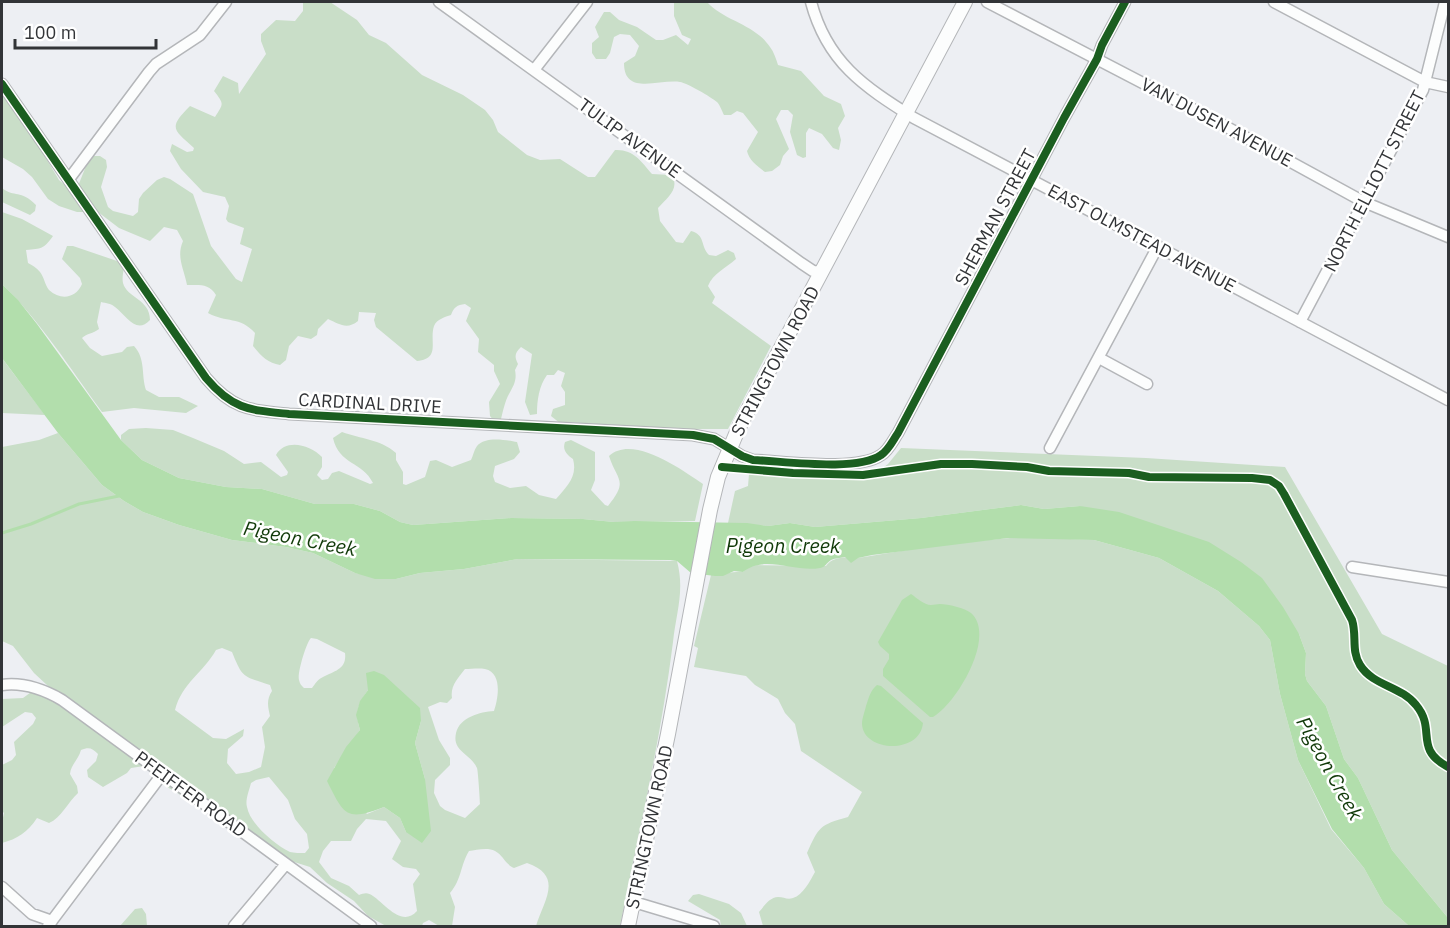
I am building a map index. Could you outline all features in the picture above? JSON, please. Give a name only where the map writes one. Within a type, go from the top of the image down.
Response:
[{"type":"main road","name":"STRINGTOWN ROAD","points":[[628,927],[718,477],[730,447],[779,350],[965,2]]},
{"type":"street","name":"TULIP AVENUE","points":[[439,2],[801,263],[813,271],[822,272]]},
{"type":"street","points":[[534,70],[587,2]]},
{"type":"street","name":"EAST OLMSTEAD AVENUE","points":[[811,2],[824,38],[840,62],[863,83],[906,113],[1449,400]]},
{"type":"street","name":"VAN DUSEN AVENUE","points":[[987,2],[1364,202],[1449,237]]},
{"type":"street","name":"SHERMAN STREET","points":[[890,446],[1097,59],[1125,2]]},
{"type":"street","points":[[1274,2],[1425,82],[1449,87]]},
{"type":"street","name":"NORTH ELLIOTT STREET","points":[[1300,322],[1423,90],[1445,2]]},
{"type":"street","points":[[69,179],[148,72],[156,64],[200,35],[223,3]]},
{"type":"street","name":"CARDINAL DRIVE","points":[[2,84],[206,378],[223,396],[238,405],[289,414],[693,435],[714,439],[753,460],[853,464],[870,461],[883,454],[890,446]]},
{"type":"street","points":[[1050,448],[1158,246]]},
{"type":"street","points":[[1099,358],[1147,384]]},
{"type":"street","points":[[1352,567],[1449,582]]},
{"type":"street","name":"PFEIFFER ROAD","points":[[2,686],[26,685],[54,696],[163,773],[371,927]]},
{"type":"street","points":[[2,887],[32,914],[50,924],[163,773]]},
{"type":"street","points":[[234,927],[286,864]]},
{"type":"street","points":[[634,902],[714,927]]},
{"type":"shaded area","points":[[303,2],[330,2],[357,20],[369,35],[386,43],[422,75],[463,95],[485,110],[493,120],[498,132],[527,155],[540,160],[560,159],[588,177],[595,177],[615,150],[621,150],[636,157],[652,174],[671,175],[674,180],[674,189],[658,208],[660,221],[676,242],[683,243],[691,231],[699,235],[709,255],[716,256],[728,250],[734,253],[736,259],[716,274],[708,286],[715,297],[712,303],[771,346],[728,429],[671,429],[568,422],[561,424],[551,416],[553,409],[565,405],[565,392],[561,386],[565,373],[558,370],[554,375],[547,375],[544,379],[539,393],[537,414],[530,415],[525,402],[532,354],[521,347],[516,355],[518,364],[515,370],[515,382],[506,400],[501,419],[494,421],[490,416],[489,402],[500,384],[494,371],[494,365],[478,352],[479,339],[466,321],[471,308],[465,304],[456,307],[451,315],[435,324],[432,353],[424,360],[417,361],[376,327],[374,320],[376,313],[359,312],[358,321],[354,324],[343,325],[328,319],[318,329],[317,335],[311,339],[298,336],[289,346],[286,360],[280,365],[272,363],[253,346],[255,333],[244,324],[208,313],[216,295],[210,288],[187,285],[180,258],[183,241],[177,230],[164,227],[150,241],[119,228],[98,212],[77,212],[59,206],[48,199],[23,169],[2,157],[2,94],[34,138],[59,180],[69,189],[76,191],[88,161],[93,156],[100,156],[106,160],[107,167],[101,187],[108,207],[113,211],[133,216],[138,212],[139,199],[143,193],[157,180],[164,177],[193,194],[211,246],[236,279],[242,282],[252,249],[240,244],[244,228],[226,219],[229,206],[225,197],[203,192],[181,169],[170,151],[172,144],[187,152],[193,151],[194,148],[181,137],[176,128],[178,119],[190,106],[215,117],[222,104],[214,91],[223,76],[238,83],[239,94],[266,54],[261,34],[276,20],[295,21],[303,11]]},
{"type":"shaded area","points":[[674,2],[707,2],[722,14],[764,39],[773,51],[778,65],[801,71],[824,96],[841,104],[845,116],[838,128],[841,140],[839,150],[833,148],[822,134],[809,128],[806,133],[806,157],[797,155],[790,132],[793,115],[788,110],[781,110],[776,119],[789,149],[780,165],[772,171],[765,172],[754,163],[748,154],[747,151],[758,132],[743,113],[737,111],[731,115],[724,115],[717,102],[699,90],[680,82],[644,84],[630,79],[624,63],[635,56],[639,46],[630,35],[620,34],[614,37],[606,59],[596,59],[592,53],[592,43],[599,37],[595,27],[604,12],[610,12],[619,20],[637,27],[656,40],[676,35],[688,45],[691,39],[682,35],[674,16]]},
{"type":"shaded area","points":[[2,188],[30,200],[36,205],[35,211],[30,215],[2,202]]},
{"type":"shaded area","points":[[2,212],[22,219],[53,236],[42,248],[26,250],[28,263],[40,272],[49,290],[58,296],[72,295],[82,284],[80,278],[62,259],[67,246],[120,262],[124,268],[125,288],[143,303],[150,320],[145,324],[136,325],[114,306],[101,302],[97,322],[99,329],[82,338],[90,348],[102,356],[122,352],[127,347],[134,346],[142,362],[146,390],[159,397],[179,397],[198,406],[186,413],[134,408],[102,412],[42,329],[2,284]]},
{"type":"shaded area","points":[[2,358],[7,365],[45,415],[2,413]]},
{"type":"shaded area","points":[[129,429],[173,430],[224,451],[244,464],[261,462],[281,477],[287,475],[288,472],[276,455],[286,446],[298,445],[311,449],[322,457],[322,467],[317,475],[322,480],[328,479],[332,473],[339,471],[370,484],[373,483],[363,470],[345,458],[336,447],[333,438],[342,432],[390,448],[396,453],[396,460],[403,472],[403,484],[406,485],[425,477],[430,461],[436,460],[452,467],[471,460],[481,443],[496,439],[517,442],[520,452],[514,459],[495,466],[493,476],[495,482],[510,488],[526,486],[539,495],[556,499],[567,486],[574,471],[573,459],[564,447],[565,442],[571,440],[595,452],[595,480],[591,490],[608,506],[620,485],[609,456],[619,450],[631,449],[657,456],[703,484],[695,521],[614,522],[511,518],[413,525],[400,522],[380,511],[354,504],[315,504],[262,489],[226,487],[179,478],[142,460],[121,440],[121,435]]},
{"type":"shaded area","points":[[58,433],[102,485],[143,512],[232,540],[313,553],[355,573],[396,579],[420,573],[464,569],[518,559],[677,561],[680,592],[668,678],[620,926],[536,926],[548,890],[545,875],[538,868],[527,863],[514,868],[498,853],[486,849],[469,851],[457,883],[450,893],[455,907],[452,926],[439,926],[429,920],[422,926],[386,926],[368,916],[354,901],[327,883],[310,867],[291,861],[226,815],[189,803],[162,784],[144,766],[131,768],[127,773],[103,787],[88,777],[87,770],[96,761],[98,754],[90,749],[81,750],[72,767],[70,774],[78,793],[61,814],[49,823],[37,818],[22,834],[2,843],[4,813],[2,811],[2,765],[16,755],[14,742],[33,724],[36,718],[32,713],[25,712],[2,727],[2,699],[23,698],[34,690],[51,692],[13,646],[2,641],[2,447],[39,440]],"holes":[[[311,638],[317,639],[345,653],[345,658],[339,669],[320,679],[312,688],[304,688],[299,677],[302,659]],[[222,648],[232,652],[245,675],[270,685],[272,691],[268,700],[270,716],[262,727],[265,747],[261,767],[249,772],[236,774],[227,763],[228,749],[243,736],[244,729],[226,739],[213,738],[175,710],[183,692],[216,650]],[[465,669],[485,669],[491,671],[495,676],[498,687],[494,711],[466,719],[456,733],[457,745],[471,759],[478,774],[480,804],[465,818],[440,806],[434,793],[435,780],[450,765],[450,758],[439,740],[428,707],[440,702],[447,703],[452,698],[453,686]],[[368,690],[421,721],[415,743],[425,779],[406,832],[400,818],[384,807],[367,814],[334,768],[360,730],[357,714],[359,705]],[[269,777],[288,800],[295,819],[307,834],[309,848],[305,853],[284,849],[258,827],[249,814],[247,804],[251,783]],[[366,819],[386,821],[401,841],[392,859],[403,867],[416,869],[420,874],[413,884],[417,911],[411,916],[400,916],[371,895],[366,893],[359,895],[349,886],[331,878],[319,862],[323,851],[331,841],[351,841],[357,829]]]},
{"type":"shaded area","points":[[901,448],[1146,458],[1285,467],[1382,634],[1448,666],[1448,918],[1392,850],[1358,778],[1344,759],[1326,706],[1307,681],[1306,653],[1299,634],[1080,506],[1044,509],[1021,505],[921,518],[815,527],[790,523],[768,526],[728,523],[735,491],[748,486],[749,474],[869,478],[888,464]]},
{"type":"shaded area","points":[[1022,537],[1094,540],[1159,558],[1218,591],[1259,626],[1270,640],[1280,694],[1298,760],[1331,829],[1364,868],[1384,904],[1409,926],[763,926],[759,912],[767,902],[775,897],[789,899],[797,896],[811,879],[815,872],[807,853],[818,832],[831,822],[848,817],[862,792],[801,751],[795,724],[785,713],[778,699],[755,685],[746,676],[694,667],[698,648],[694,646],[711,575],[743,572],[751,565],[826,566],[832,560],[840,558],[858,558],[944,544]]},
{"type":"shaded area","points":[[699,894],[729,904],[741,913],[747,926],[721,926],[720,920],[688,901],[693,895]]},
{"type":"shaded area","points":[[142,908],[146,914],[147,926],[120,926],[135,909]]},
{"type":"water","name":"Pigeon Creek","points":[[2,284],[37,324],[121,440],[142,460],[179,478],[226,487],[262,489],[315,504],[354,504],[380,511],[400,522],[413,525],[511,518],[614,522],[747,523],[768,526],[790,523],[815,527],[921,518],[1021,505],[1044,509],[1080,506],[1119,512],[1209,542],[1262,578],[1283,607],[1299,634],[1306,653],[1307,681],[1326,706],[1344,759],[1358,778],[1392,850],[1448,918],[1448,926],[1409,926],[1384,904],[1364,868],[1332,829],[1298,760],[1280,694],[1270,640],[1259,626],[1218,591],[1159,558],[1094,540],[1008,538],[872,555],[858,558],[851,563],[845,557],[836,558],[820,568],[761,564],[743,572],[734,571],[723,576],[691,573],[677,561],[670,560],[518,559],[464,569],[420,573],[396,579],[375,579],[355,573],[313,553],[232,540],[179,525],[143,512],[102,485],[58,433],[2,358]]},
{"type":"water","points":[[911,594],[928,605],[940,604],[965,609],[971,613],[978,624],[979,637],[970,669],[952,698],[933,717],[930,717],[883,676],[883,669],[889,659],[889,654],[878,642],[902,600]]},
{"type":"water","points":[[374,671],[384,675],[420,708],[421,721],[415,743],[425,779],[431,831],[422,843],[406,832],[400,818],[384,807],[361,814],[348,812],[342,808],[327,781],[346,747],[360,730],[356,715],[360,701],[368,690],[366,673]]},
{"type":"water","points":[[877,685],[923,723],[920,733],[912,741],[892,746],[872,740],[865,733],[862,724],[863,717],[870,694]]},
{"type":"waterway","points":[[2,533],[79,504],[119,496]]},
{"type":"cycle path","points":[[2,84],[206,378],[225,397],[243,406],[289,414],[693,435],[714,439],[753,460],[819,464],[855,463],[870,460],[884,453],[898,433],[1125,2]]},
{"type":"cycle path","points":[[722,467],[793,473],[863,475],[941,464],[972,464],[1027,467],[1049,471],[1129,473],[1149,477],[1270,480],[1279,486],[1284,494],[1352,620],[1357,660],[1360,665],[1372,677],[1403,694],[1416,705],[1425,723],[1431,753],[1448,767]]}]
